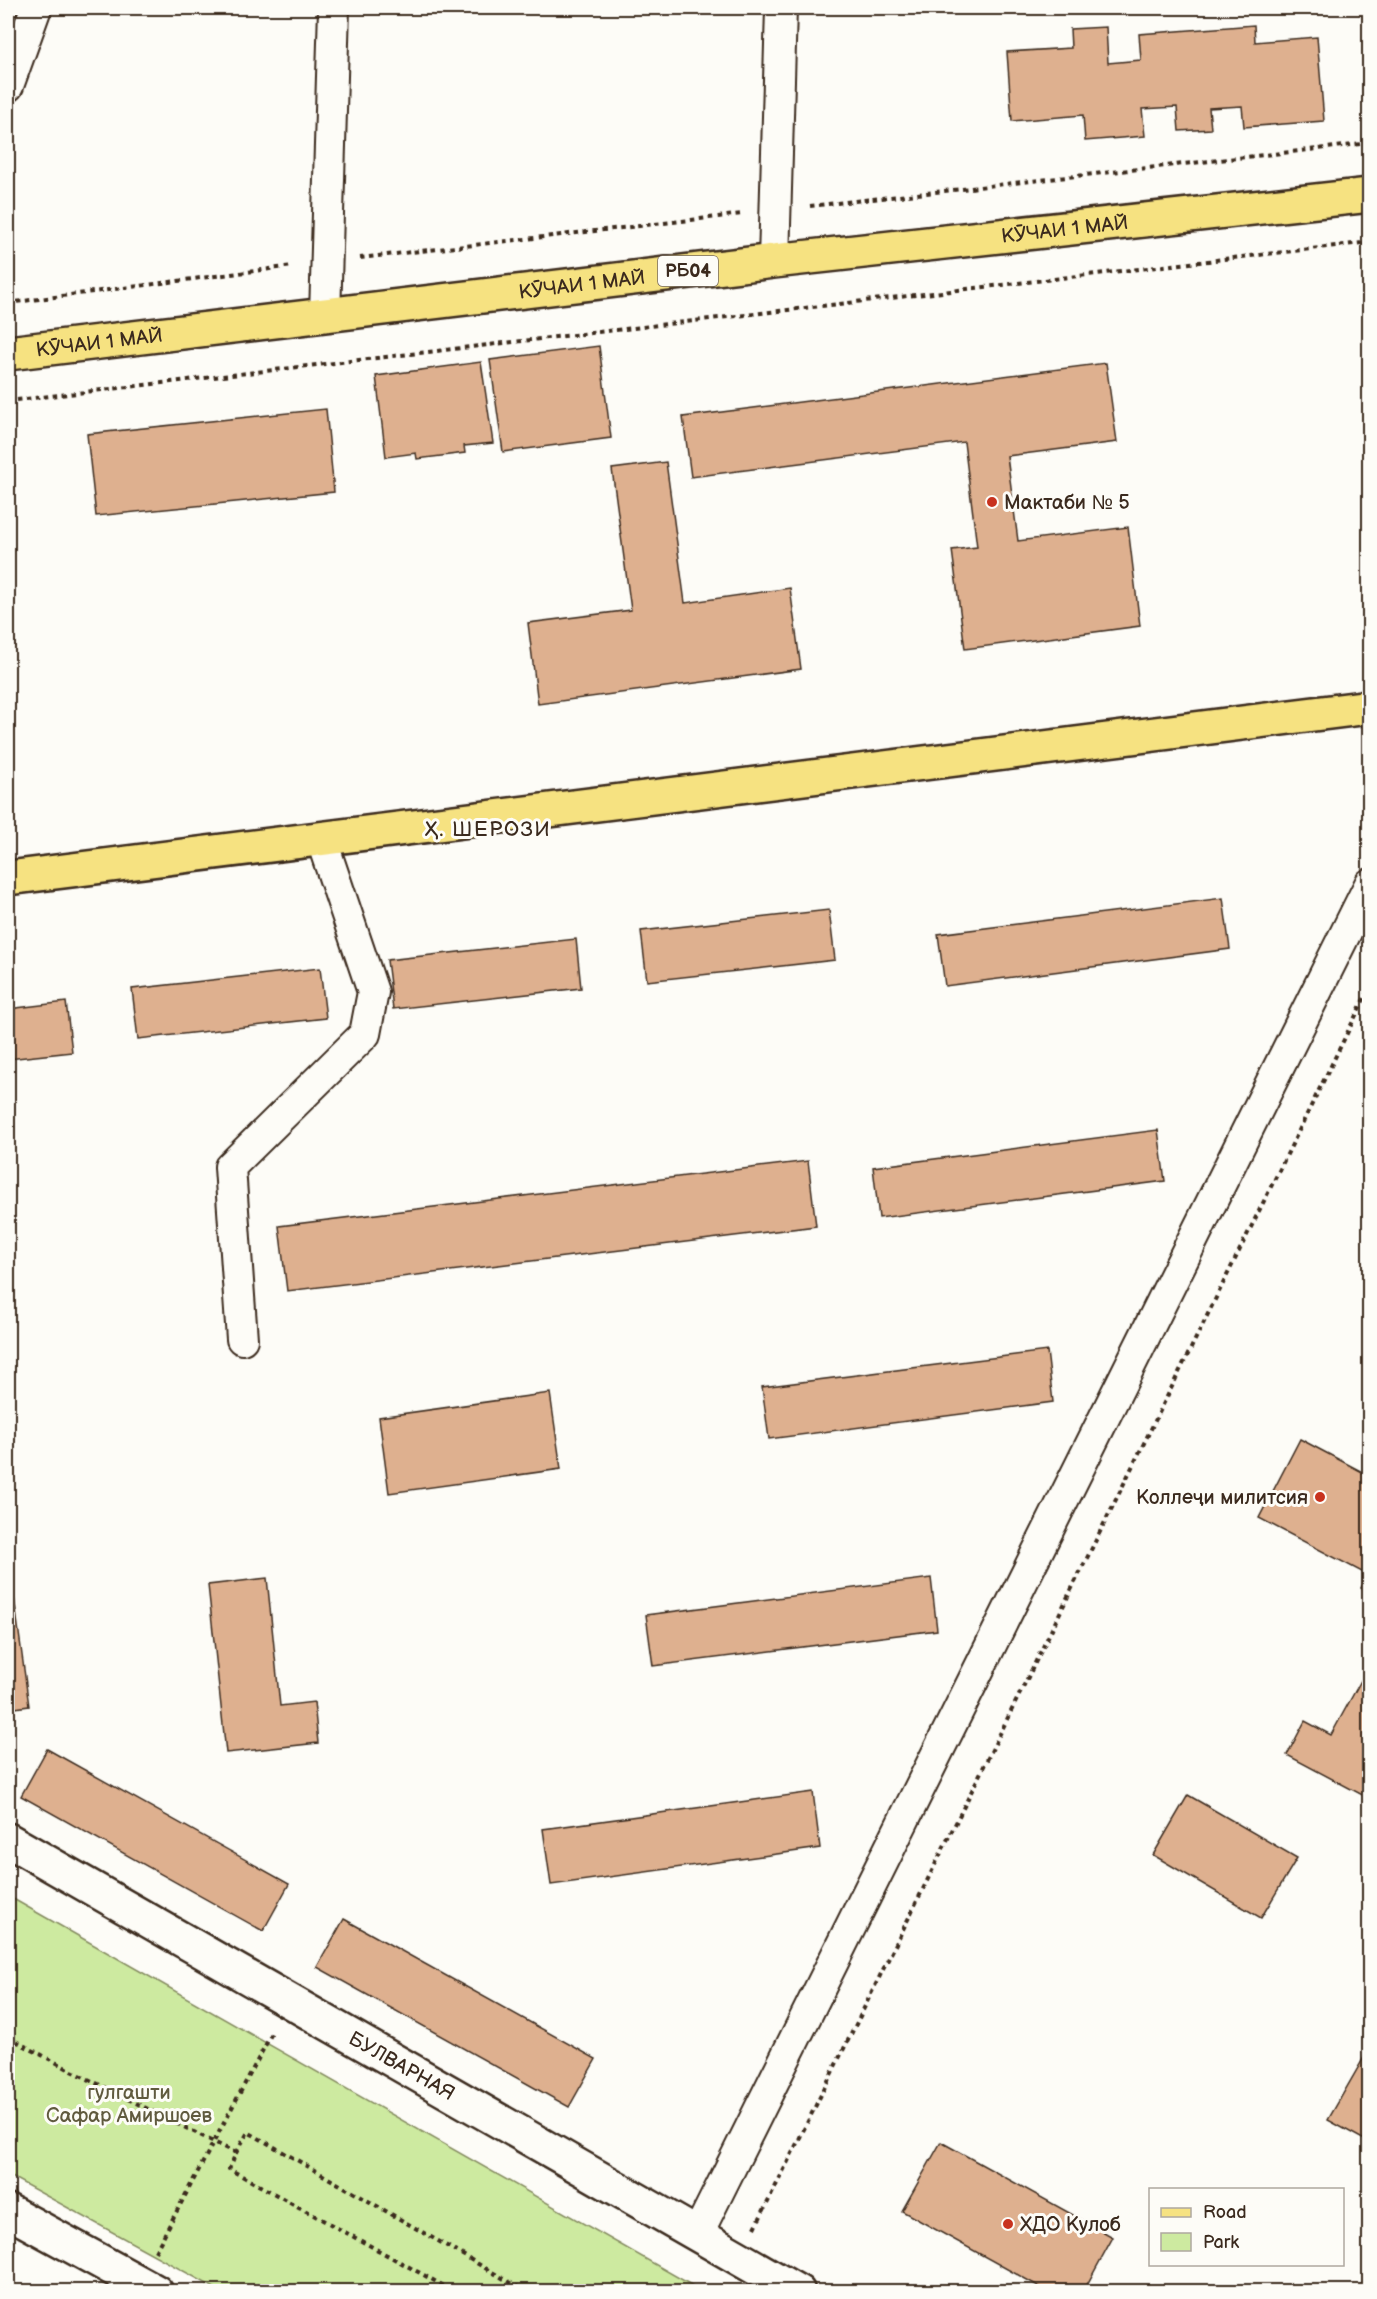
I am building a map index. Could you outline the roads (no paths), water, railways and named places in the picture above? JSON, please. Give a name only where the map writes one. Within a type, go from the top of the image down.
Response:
[{"type":"main road","name":"КӮЧАИ 1 МАЙ","points":[[8,353],[774,261],[1370,195]]},
{"type":"main road","points":[[8,878],[1370,707]]},
{"type":"street","points":[[8,86],[36,8]]},
{"type":"street","points":[[325,316],[334,8]]},
{"type":"street","points":[[774,261],[781,8]]},
{"type":"street","points":[[242,1339],[230,1167],[366,1034],[373,992],[321,838]]},
{"type":"street","points":[[697,2235],[1370,884]]},
{"type":"street","name":"БУЛВАРНАЯ","points":[[8,1840],[798,2292]]},
{"type":"street","points":[[8,2211],[147,2287]]},
{"type":"place","name":"Мактаби № 5","points":[[992,502]]},
{"type":"place","name":"Коллеҷи милитсия","points":[[1320,1497]]},
{"type":"place","name":"ХДО Кулоб","points":[[1008,2224]]},
{"type":"district","name":"Ҳ. ШЕРОЗИ","points":[[488,829]]},
{"type":"park label","name":"гулгашти Сафар Амиршоев","points":[[129,2104]]}]
